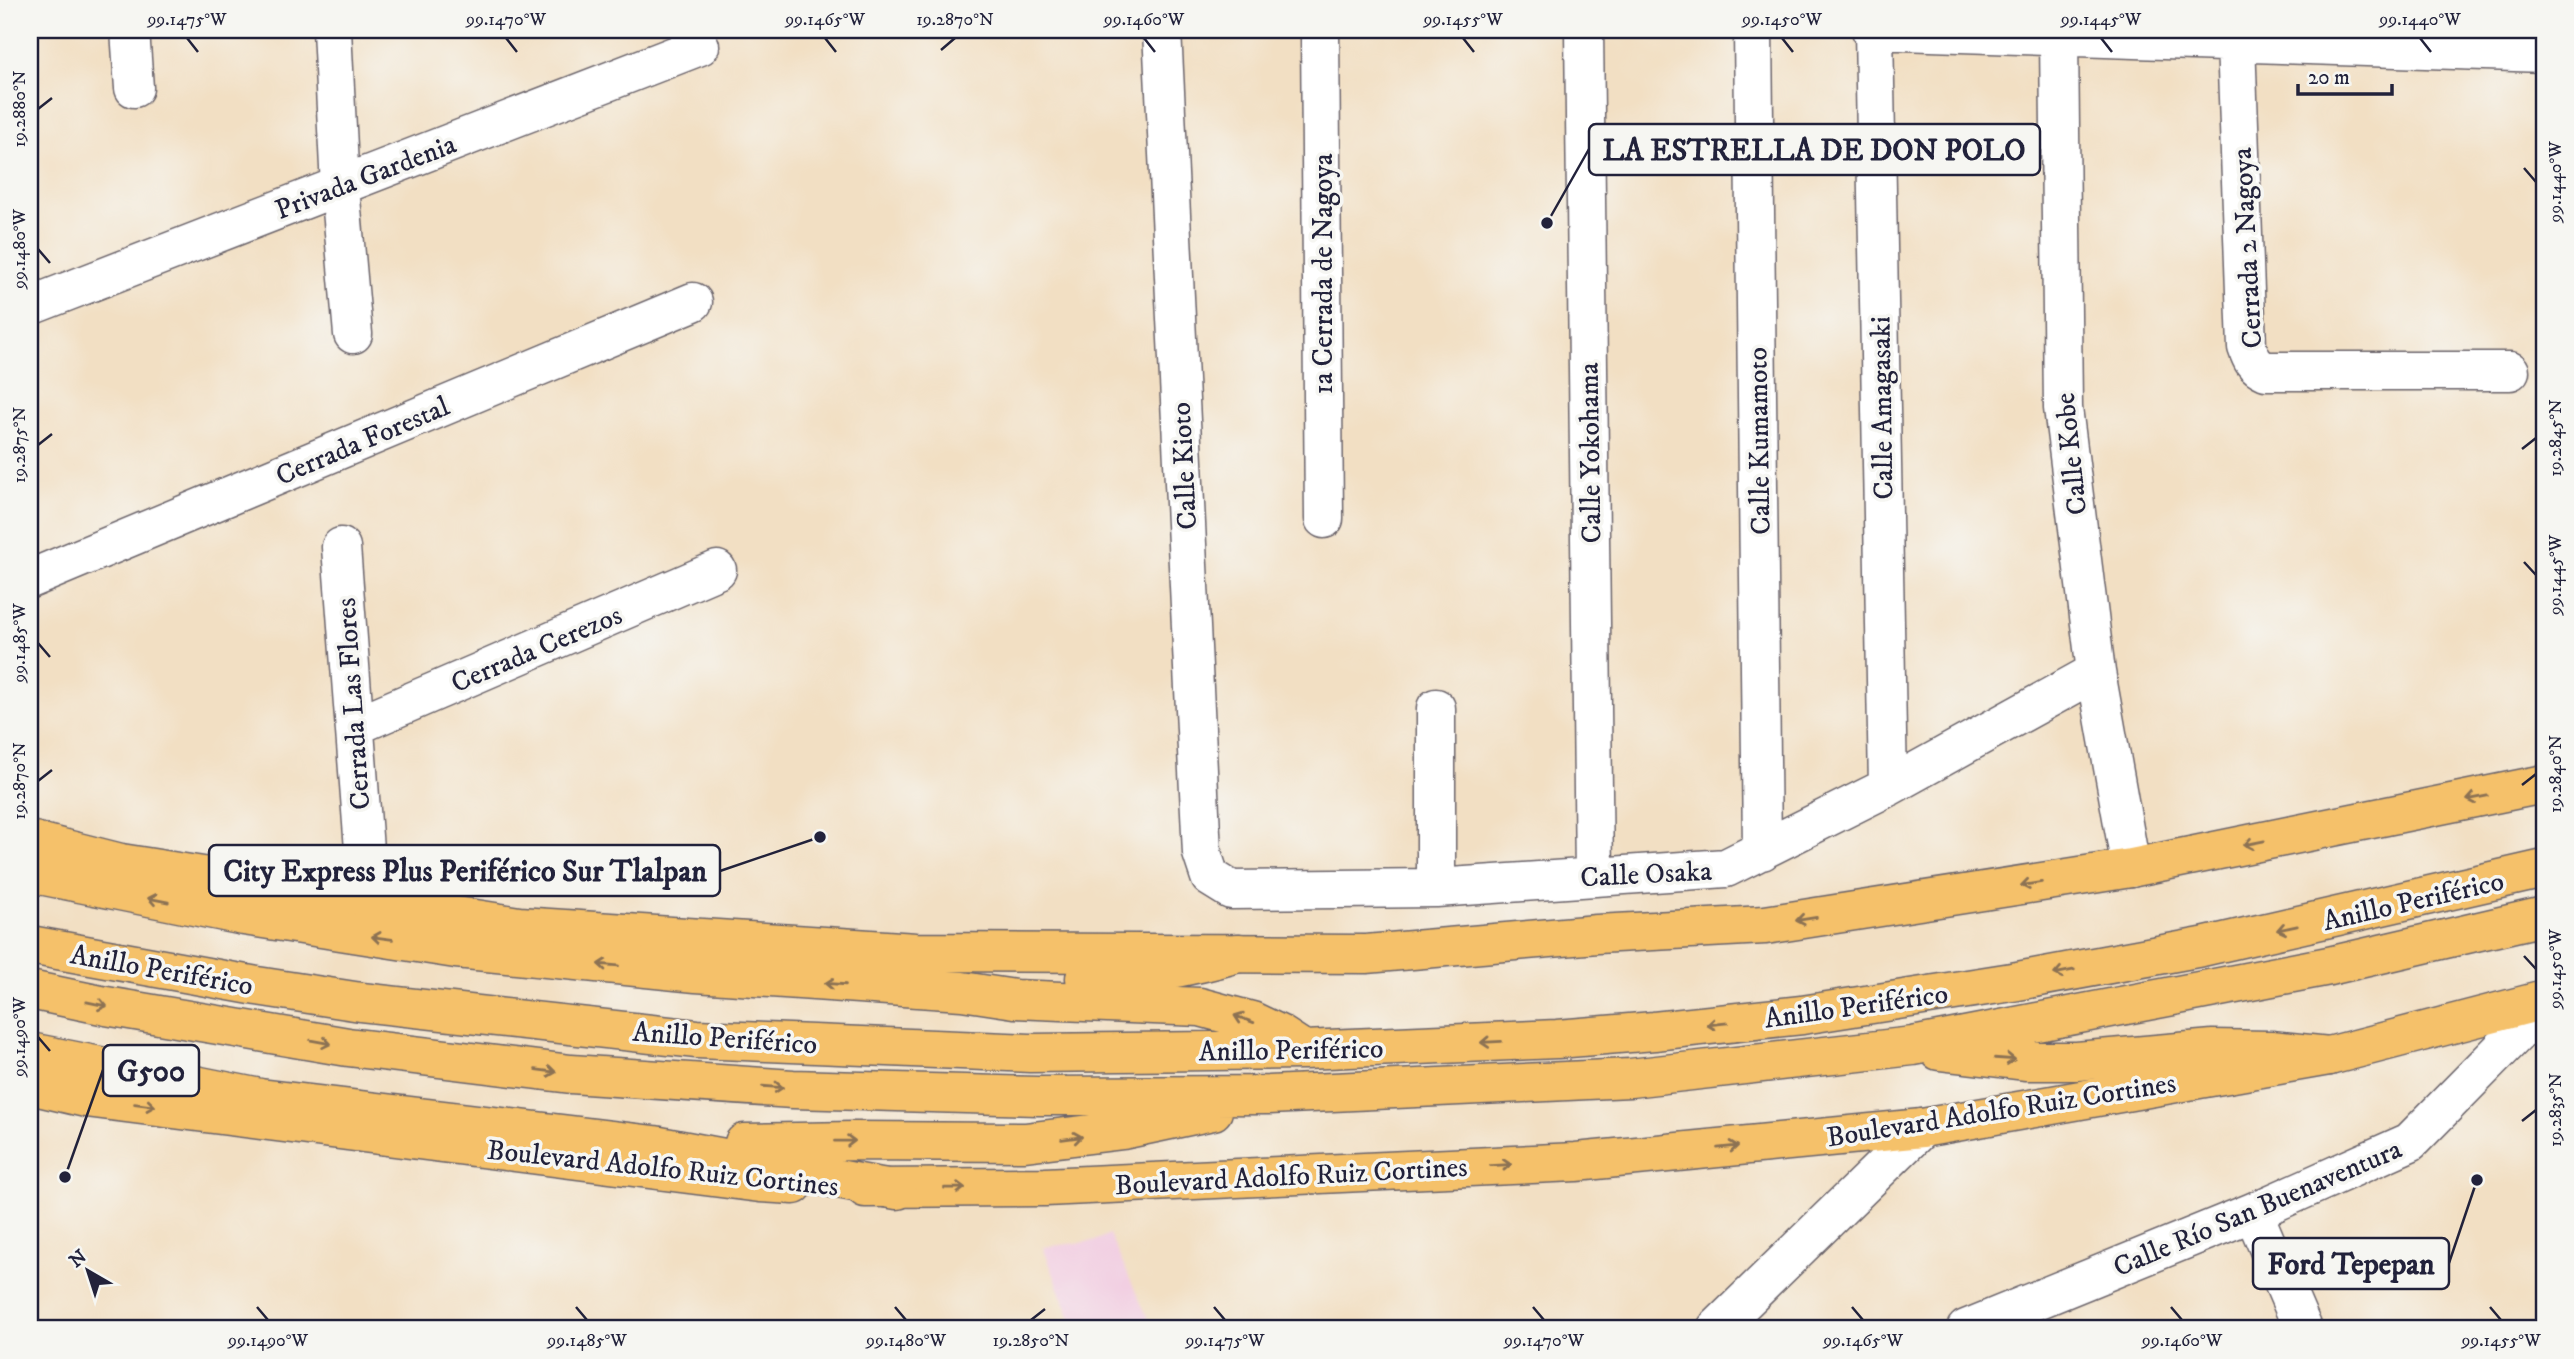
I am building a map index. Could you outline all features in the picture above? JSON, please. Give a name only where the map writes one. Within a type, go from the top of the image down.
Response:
[{"type":"main road","points":[[30,840],[121,863],[519,926],[916,952],[1366,954],[1597,934],[1765,925],[2131,868],[2544,784]]},
{"type":"main road","name":"Anillo Periférico","points":[[30,945],[361,1002],[697,1039],[1030,1053],[1304,1051],[1557,1039],[1802,1015],[2012,982],[2203,947],[2544,869]]},
{"type":"main road","points":[[30,873],[244,916],[443,947],[696,973],[962,991],[1015,999],[1200,1007],[1252,1021],[1279,1034],[1304,1051]]},
{"type":"main road","name":"Anillo Periférico","points":[[30,990],[106,1006],[348,1047],[571,1074],[793,1088],[1025,1096],[1269,1096],[1630,1078],[1913,1046],[2329,966],[2544,916]]},
{"type":"main road","points":[[962,991],[1015,981],[1135,976],[1205,963],[1238,953]]},
{"type":"main road","name":"Boulevard Adolfo Ruiz Cortines","points":[[30,1085],[86,1098],[746,1181],[897,1189],[1045,1187],[1576,1162],[1922,1128],[2329,1056],[2544,1000]]},
{"type":"main road","points":[[1913,1046],[2025,1061],[2077,1061],[2213,1049],[2271,1050],[2329,1056]]},
{"type":"main road","points":[[30,1052],[260,1098],[654,1145],[897,1189]]},
{"type":"main road","points":[[654,1145],[853,1140],[1025,1142],[1123,1130],[1220,1110],[1269,1096]]},
{"type":"street","points":[[130,30],[134,88]]},
{"type":"street","points":[[332,30],[340,187],[353,334]]},
{"type":"street","name":"Calle Kioto","points":[[1162,30],[1202,853],[1210,877],[1231,890]]},
{"type":"street","name":"1a Cerrada de Nagoya","points":[[1321,30],[1324,519]]},
{"type":"street","name":"Calle Yokohama","points":[[1584,30],[1594,876]]},
{"type":"street","name":"Calle Kumamoto","points":[[1753,30],[1762,851]]},
{"type":"street","points":[[1873,30],[2544,53]]},
{"type":"street","name":"Calle Amagasaki","points":[[1873,30],[1888,787]]},
{"type":"street","name":"Calle Kobe","points":[[2059,36],[2063,408],[2096,672],[2131,868]]},
{"type":"street","name":"Cerrada 2 Nagoya","points":[[2236,41],[2247,347],[2251,360],[2258,368],[2266,371],[2510,371]]},
{"type":"street","name":"Privada Gardenia","points":[[30,306],[700,46]]},
{"type":"street","name":"Cerrada Forestal","points":[[30,579],[693,302]]},
{"type":"street","name":"Cerrada Las Flores","points":[[341,547],[368,902]]},
{"type":"street","name":"Cerrada Cerezos","points":[[355,726],[718,570]]},
{"type":"street","name":"Calle Osaka","points":[[1231,890],[1436,888],[1726,868],[1888,787],[2096,672]]},
{"type":"street","points":[[1436,708],[1436,888]]},
{"type":"street","name":"Calle Río San Buenaventura","points":[[1966,1329],[2253,1212],[2410,1142],[2544,1006]]},
{"type":"street","points":[[1716,1329],[1922,1128]]},
{"type":"street","points":[[2253,1212],[2303,1329]]},
{"type":"shaded area","points":[[1109,1234],[1153,1329],[1075,1329],[1043,1247],[1095,1241]]},
{"type":"place","name":"LA ESTRELLA DE DON POLO","points":[[1547,223]]},
{"type":"place","name":"City Express Plus Periférico Sur Tlalpan","points":[[820,837]]},
{"type":"place","name":"G500","points":[[65,1177]]},
{"type":"place","name":"Ford Tepepan","points":[[2477,1180]]}]
